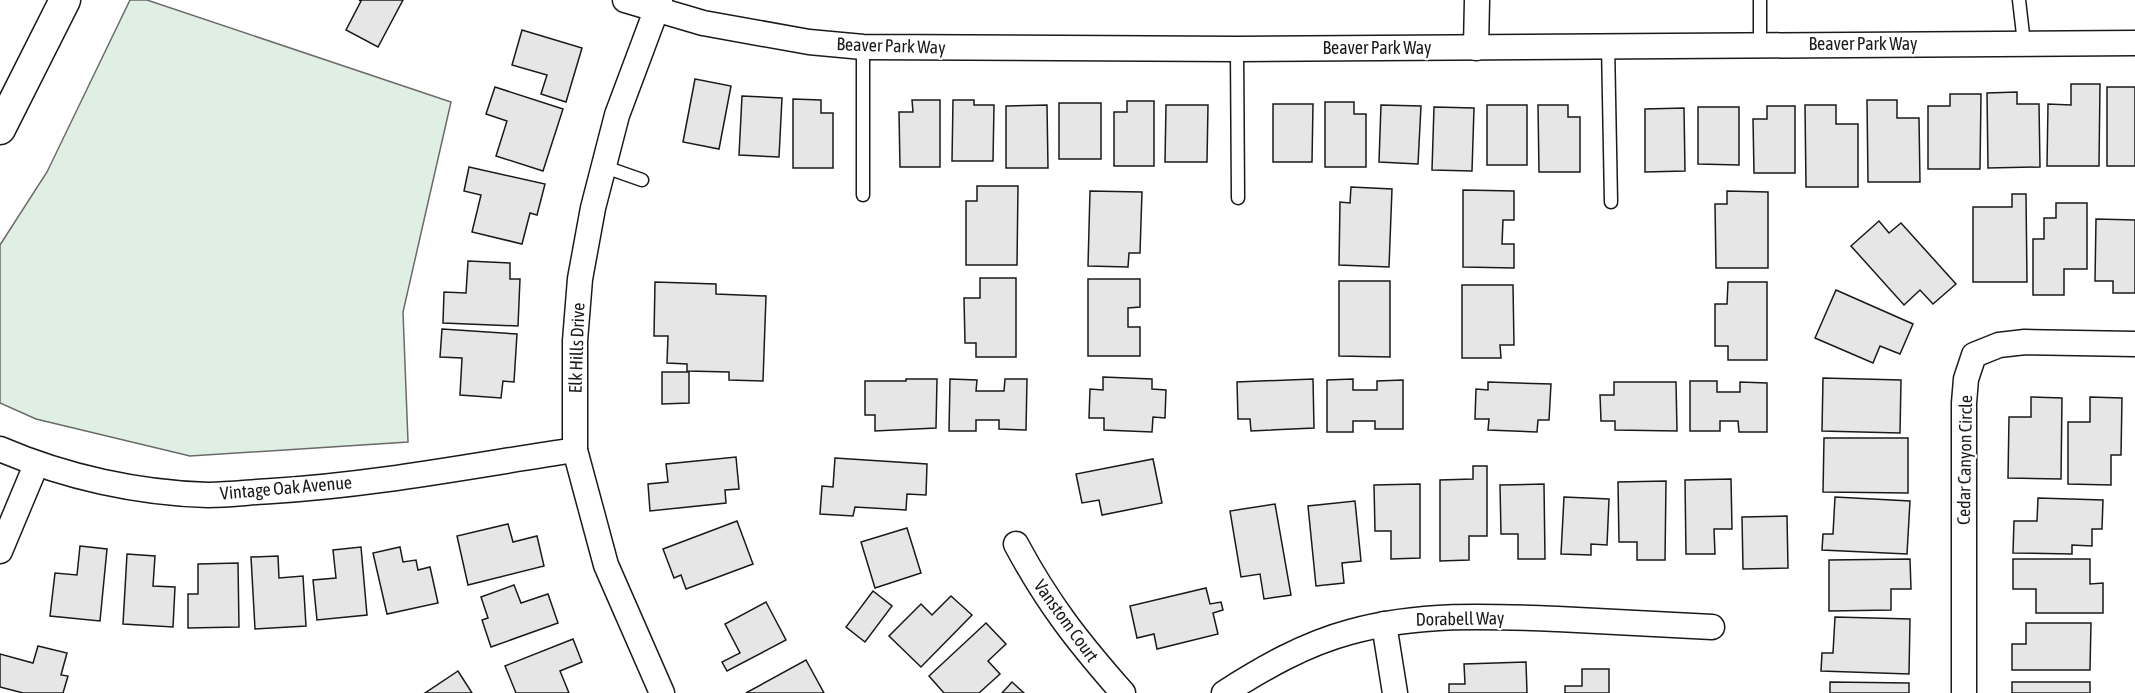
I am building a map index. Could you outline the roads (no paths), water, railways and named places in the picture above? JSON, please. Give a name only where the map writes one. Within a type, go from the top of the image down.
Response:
[{"type":"street","points":[[0,129],[65,0]]},
{"type":"street","name":"Beaver Park Way","points":[[625,0],[659,5],[703,23],[809,42],[863,47],[1237,49],[1476,48],[1608,44],[2135,43]]},
{"type":"street","points":[[1476,48],[1477,0]]},
{"type":"street","name":"Elk Hills Drive","points":[[659,5],[616,115],[580,279],[575,341],[575,450],[606,565],[661,693]]},
{"type":"street","name":"Cedar Canyon Circle","points":[[1964,693],[1964,403],[1966,379],[1974,355],[1999,345],[2025,342],[2135,344]]},
{"type":"street","name":"Vintage Oak Avenue","points":[[0,449],[36,465],[121,486],[208,495],[303,489],[398,478],[575,450]]},
{"type":"street","points":[[0,551],[36,465]]},
{"type":"street","name":"Vanstom Court","points":[[1016,544],[1038,585],[1074,637],[1123,693]]},
{"type":"street","name":"Dorabell Way","points":[[1224,693],[1261,669],[1315,644],[1384,624],[1421,618],[1465,615],[1712,627]]},
{"type":"street","points":[[1384,624],[1395,693]]},
{"type":"lane","points":[[1760,0],[1760,44]]},
{"type":"lane","points":[[2019,0],[2024,44]]},
{"type":"lane","points":[[1608,44],[1611,202]]},
{"type":"lane","points":[[863,47],[863,195]]},
{"type":"lane","points":[[1237,49],[1238,198]]},
{"type":"lane","points":[[605,167],[642,180]]}]
